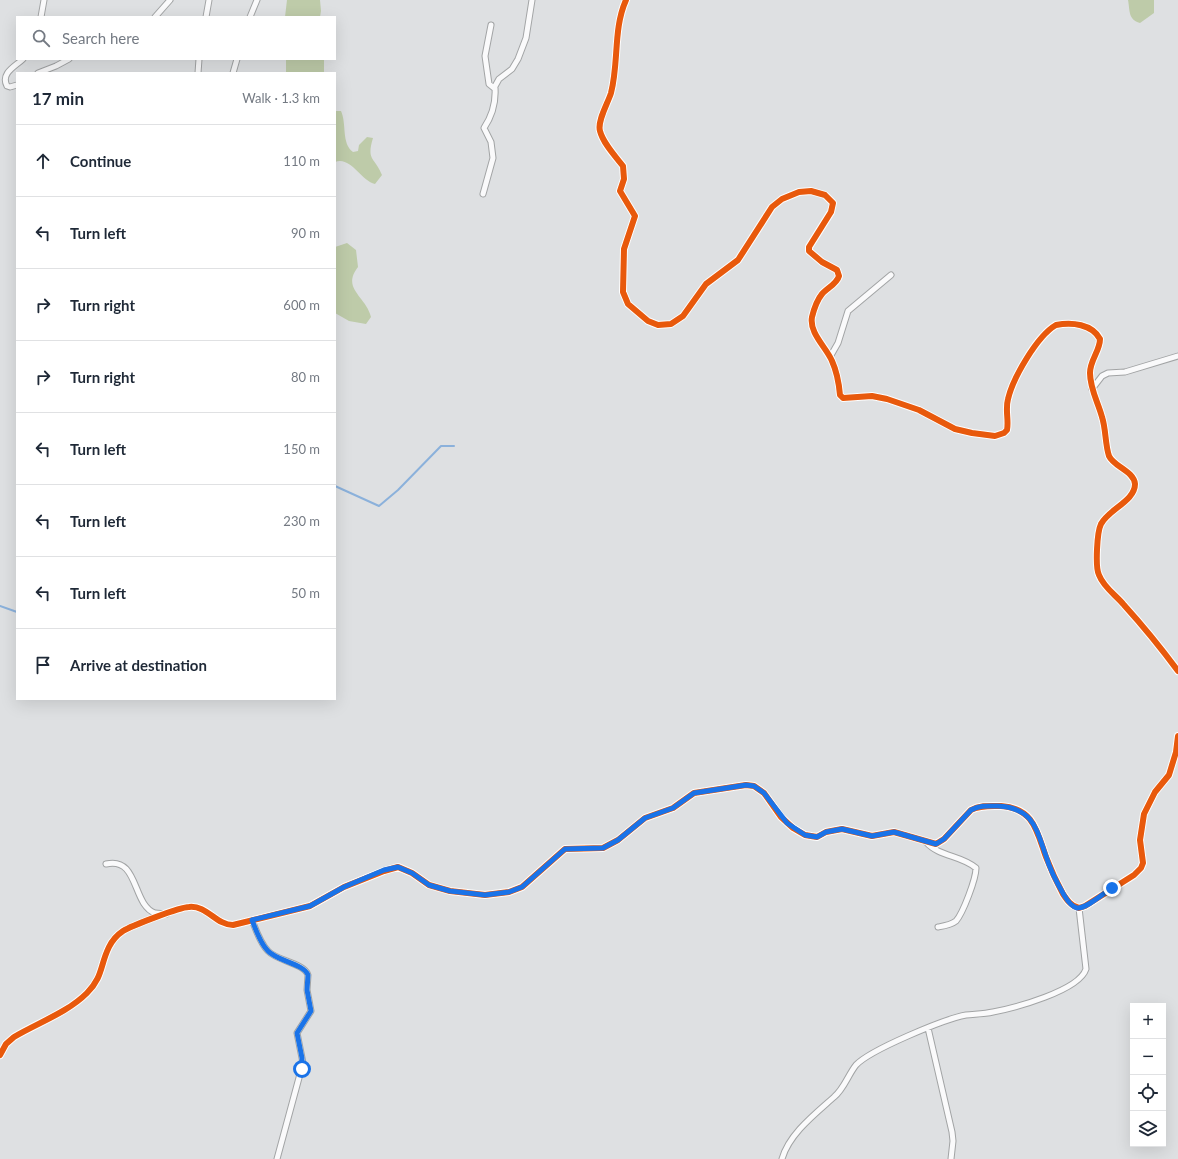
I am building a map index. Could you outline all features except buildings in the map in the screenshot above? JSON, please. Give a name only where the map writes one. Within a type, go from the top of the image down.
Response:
[{"type":"street","points":[[41,16],[44,0]]},
{"type":"street","points":[[156,16],[170,0]]},
{"type":"street","points":[[206,16],[209,0]]},
{"type":"street","points":[[250,16],[256,0]]},
{"type":"street","points":[[483,194],[493,158],[491,142],[484,128],[492,112],[495,101],[495,88],[499,79],[512,69],[518,59],[526,38],[532,0]]},
{"type":"street","points":[[626,0],[618,30],[612,90],[608,105],[599,125],[601,134],[625,170],[620,191],[635,216],[624,249],[623,292],[628,304],[650,323],[658,325],[671,324],[677,321],[683,316],[706,284],[738,260],[772,207],[782,199],[799,192],[811,191],[825,195],[833,203],[831,212],[809,247],[809,251],[815,257],[837,270],[839,273],[837,281],[821,295],[812,318],[815,334],[834,364],[840,395],[843,398],[872,396],[887,399],[919,410],[955,429],[995,436],[1004,433],[1007,430],[1006,410],[1008,399],[1013,385],[1038,341],[1056,325],[1087,326],[1094,331],[1100,339],[1098,348],[1091,363],[1090,374],[1092,389],[1102,417],[1109,454],[1114,462],[1132,477],[1135,485],[1132,496],[1115,509],[1101,524],[1098,532],[1098,574],[1106,587],[1124,604],[1178,671]]},
{"type":"street","points":[[491,25],[485,56],[490,87],[495,88]]},
{"type":"street","points":[[16,85],[10,87],[7,86],[5,78],[10,70],[22,60]]},
{"type":"street","points":[[41,72],[67,60]]},
{"type":"street","points":[[198,72],[199,60]]},
{"type":"street","points":[[233,72],[237,60]]},
{"type":"street","points":[[830,357],[838,343],[848,311],[891,275]]},
{"type":"street","points":[[1092,389],[1102,376],[1108,373],[1125,372],[1178,356]]},
{"type":"street","points":[[1079,908],[1134,876],[1141,868],[1143,863],[1141,834],[1144,814],[1154,792],[1169,775],[1176,752],[1178,736]]},
{"type":"street","points":[[0,1055],[6,1044],[14,1037],[69,1007],[88,993],[98,979],[108,949],[118,936],[135,926],[181,908],[190,906],[205,910],[219,921],[228,925],[310,906],[344,887],[384,870],[398,867],[412,873],[429,885],[444,890],[485,895],[509,892],[522,887],[565,849],[603,848],[618,840],[645,818],[673,808],[694,793],[729,786],[746,785],[760,789],[769,798],[777,812],[787,823],[805,835],[817,837],[826,832],[842,829],[872,836],[894,832],[936,844],[940,843],[971,810],[976,807],[1012,807],[1020,811],[1035,825],[1046,856],[1067,900],[1079,908],[1086,969],[1084,975],[1079,980],[1052,994],[1027,1003],[992,1012],[954,1018],[928,1028],[865,1058],[856,1066],[838,1094],[790,1141],[782,1159]]},
{"type":"street","points":[[926,842],[932,849],[964,861],[976,868],[974,880],[959,916],[950,924],[938,927]]},
{"type":"street","points":[[106,864],[112,862],[123,867],[133,878],[144,904],[154,912],[168,914]]},
{"type":"street","points":[[252,920],[267,950],[272,955],[304,969],[308,975],[307,990],[311,1011],[297,1033],[303,1063],[277,1159]]},
{"type":"street","points":[[928,1028],[952,1132],[953,1141],[951,1159]]},
{"type":"green space","points":[[287,0],[320,0],[320,16],[285,16]]},
{"type":"green space","points":[[1128,0],[1154,0],[1154,13],[1140,23],[1136,22],[1131,17]]},
{"type":"green space","points":[[286,60],[324,60],[324,72],[286,72]]},
{"type":"green space","points":[[336,111],[341,111],[347,144],[353,152],[358,151],[359,145],[367,137],[373,138],[370,151],[372,158],[382,175],[375,184],[370,182],[346,162],[336,162]]},
{"type":"green space","points":[[347,243],[356,250],[358,267],[353,275],[352,281],[353,287],[364,303],[371,317],[366,324],[349,321],[336,314],[336,247]]},
{"type":"waterway","points":[[336,486],[379,506],[398,490],[441,446],[454,446]]},
{"type":"waterway","points":[[0,606],[16,612]]},
{"type":"cycle path","points":[[626,0],[619,23],[615,70],[611,93],[601,117],[599,127],[606,145],[623,166],[624,179],[620,191],[635,216],[624,249],[623,292],[628,304],[648,321],[658,325],[671,324],[683,316],[706,284],[738,260],[772,207],[782,199],[799,192],[811,191],[825,195],[833,203],[831,212],[809,247],[809,251],[822,262],[837,270],[839,276],[832,286],[824,292],[819,299],[812,317],[812,323],[815,334],[834,365],[838,378],[840,395],[843,398],[872,396],[887,399],[919,410],[955,429],[995,436],[1004,433],[1007,430],[1007,403],[1011,390],[1020,369],[1041,338],[1056,325],[1075,324],[1092,330],[1100,339],[1100,343],[1090,368],[1090,379],[1103,422],[1109,456],[1115,463],[1128,472],[1135,484],[1131,495],[1101,524],[1098,534],[1097,550],[1099,575],[1104,584],[1145,629],[1178,671]]},
{"type":"cycle path","points":[[0,1055],[6,1044],[14,1037],[61,1012],[87,993],[96,982],[106,953],[113,940],[119,934],[156,917],[176,910],[195,907],[201,909],[221,922],[233,925],[310,906],[344,887],[398,867],[412,873],[429,885],[450,891],[485,895],[509,892],[522,887],[565,849],[603,848],[618,840],[645,818],[673,808],[694,793],[746,785],[754,786],[764,793],[781,817],[793,828],[805,835],[817,837],[826,832],[842,829],[872,836],[894,832],[936,844],[944,839],[971,810],[978,807],[1001,806],[1021,811],[1027,816],[1037,830],[1050,867],[1063,894],[1071,904],[1079,908],[1085,906],[1134,875],[1141,868],[1143,863],[1140,840],[1144,814],[1155,792],[1169,775],[1176,752],[1178,736]]},
{"type":"route","points":[[302,1069],[303,1063],[297,1033],[311,1011],[307,990],[307,971],[272,955],[263,944],[252,920],[270,915],[295,911],[310,906],[320,902],[344,887],[365,880],[384,870],[398,867],[404,868],[422,881],[438,889],[485,895],[509,892],[522,887],[565,849],[571,848],[591,850],[611,845],[630,828],[645,818],[673,808],[697,792],[729,786],[754,786],[760,789],[769,798],[777,812],[787,823],[801,833],[812,837],[817,837],[826,832],[842,829],[872,836],[894,832],[931,844],[940,843],[971,810],[976,807],[1012,807],[1029,818],[1035,825],[1050,867],[1060,888],[1067,900],[1075,907],[1079,908],[1085,906],[1112,888]]}]
